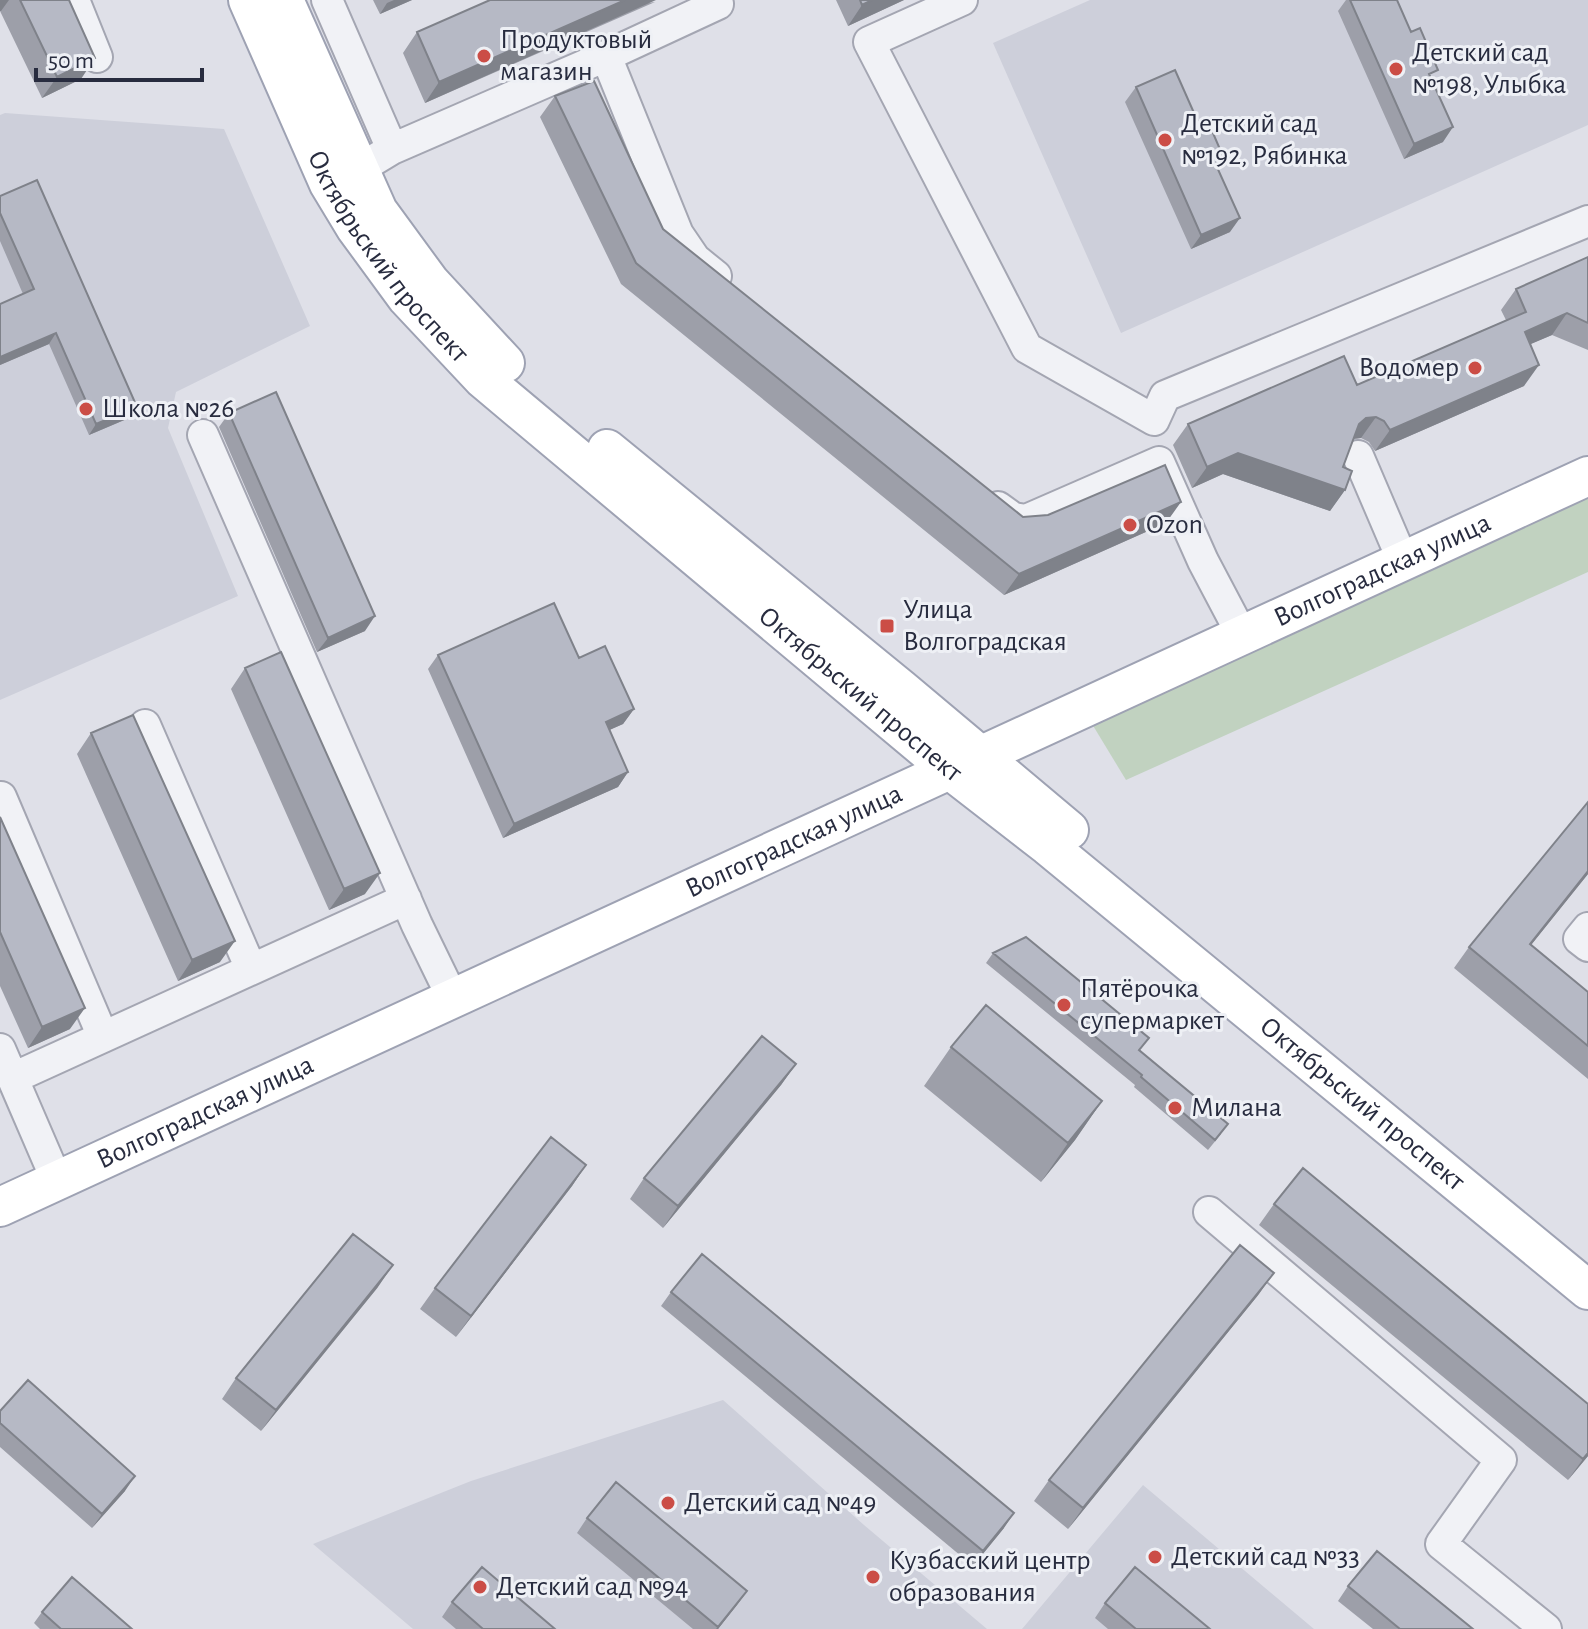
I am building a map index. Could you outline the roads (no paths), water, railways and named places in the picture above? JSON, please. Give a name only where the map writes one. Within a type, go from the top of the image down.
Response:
[{"type":"main road","name":"Октябрьский проспект","points":[[248,0],[329,184],[355,227],[407,298],[483,379],[1588,1255]]},
{"type":"main road","name":"Октябрьский проспект","points":[[284,0],[378,211],[430,282],[501,360],[901,689],[964,763],[1048,846],[1588,1290]]},
{"type":"main road","name":"Волгоградская улица","points":[[0,1207],[1588,476]]},
{"type":"lane","points":[[74,0],[97,57]]},
{"type":"lane","points":[[327,0],[392,149]]},
{"type":"lane","points":[[359,169],[392,149],[718,4],[716,0]]},
{"type":"lane","points":[[962,0],[869,42],[1027,348],[1154,420]]},
{"type":"lane","points":[[606,56],[678,234],[695,259],[742,297]]},
{"type":"lane","points":[[1242,635],[1203,561],[1159,462],[1154,420],[1165,396],[1588,221]]},
{"type":"lane","points":[[203,435],[406,899],[453,999]]},
{"type":"lane","points":[[1358,456],[1403,561]]},
{"type":"lane","points":[[978,491],[1013,518],[1026,520],[1159,462]]},
{"type":"lane","points":[[145,725],[251,969]]},
{"type":"lane","points":[[1,797],[103,1037]]},
{"type":"lane","points":[[13,1078],[406,899]]},
{"type":"lane","points":[[1588,928],[1579,939],[1588,946]]},
{"type":"lane","points":[[0,1049],[57,1181]]},
{"type":"lane","points":[[1209,1212],[1501,1460],[1441,1544],[1546,1629]]},
{"type":"place","name":"Продуктовый магазин","points":[[484,56]]},
{"type":"place","name":"Детский сад №198, Улыбка","points":[[1396,69]]},
{"type":"place","name":"Детский сад №192, Рябинка","points":[[1165,140]]},
{"type":"place","name":"Водомер","points":[[1475,368]]},
{"type":"place","name":"Школа №26","points":[[86,409]]},
{"type":"place","name":"Ozon","points":[[1130,525]]},
{"type":"place","name":"Улица Волгоградская","points":[[887,626]]},
{"type":"place","name":"Пятёрочка супермаркет","points":[[1064,1005]]},
{"type":"place","name":"Милана","points":[[1175,1108]]},
{"type":"place","name":"Детский сад №49","points":[[668,1503]]},
{"type":"place","name":"Детский сад №33","points":[[1155,1557]]},
{"type":"place","name":"Кузбасский центр образования","points":[[873,1577]]},
{"type":"place","name":"Детский сад №94","points":[[480,1587]]}]
